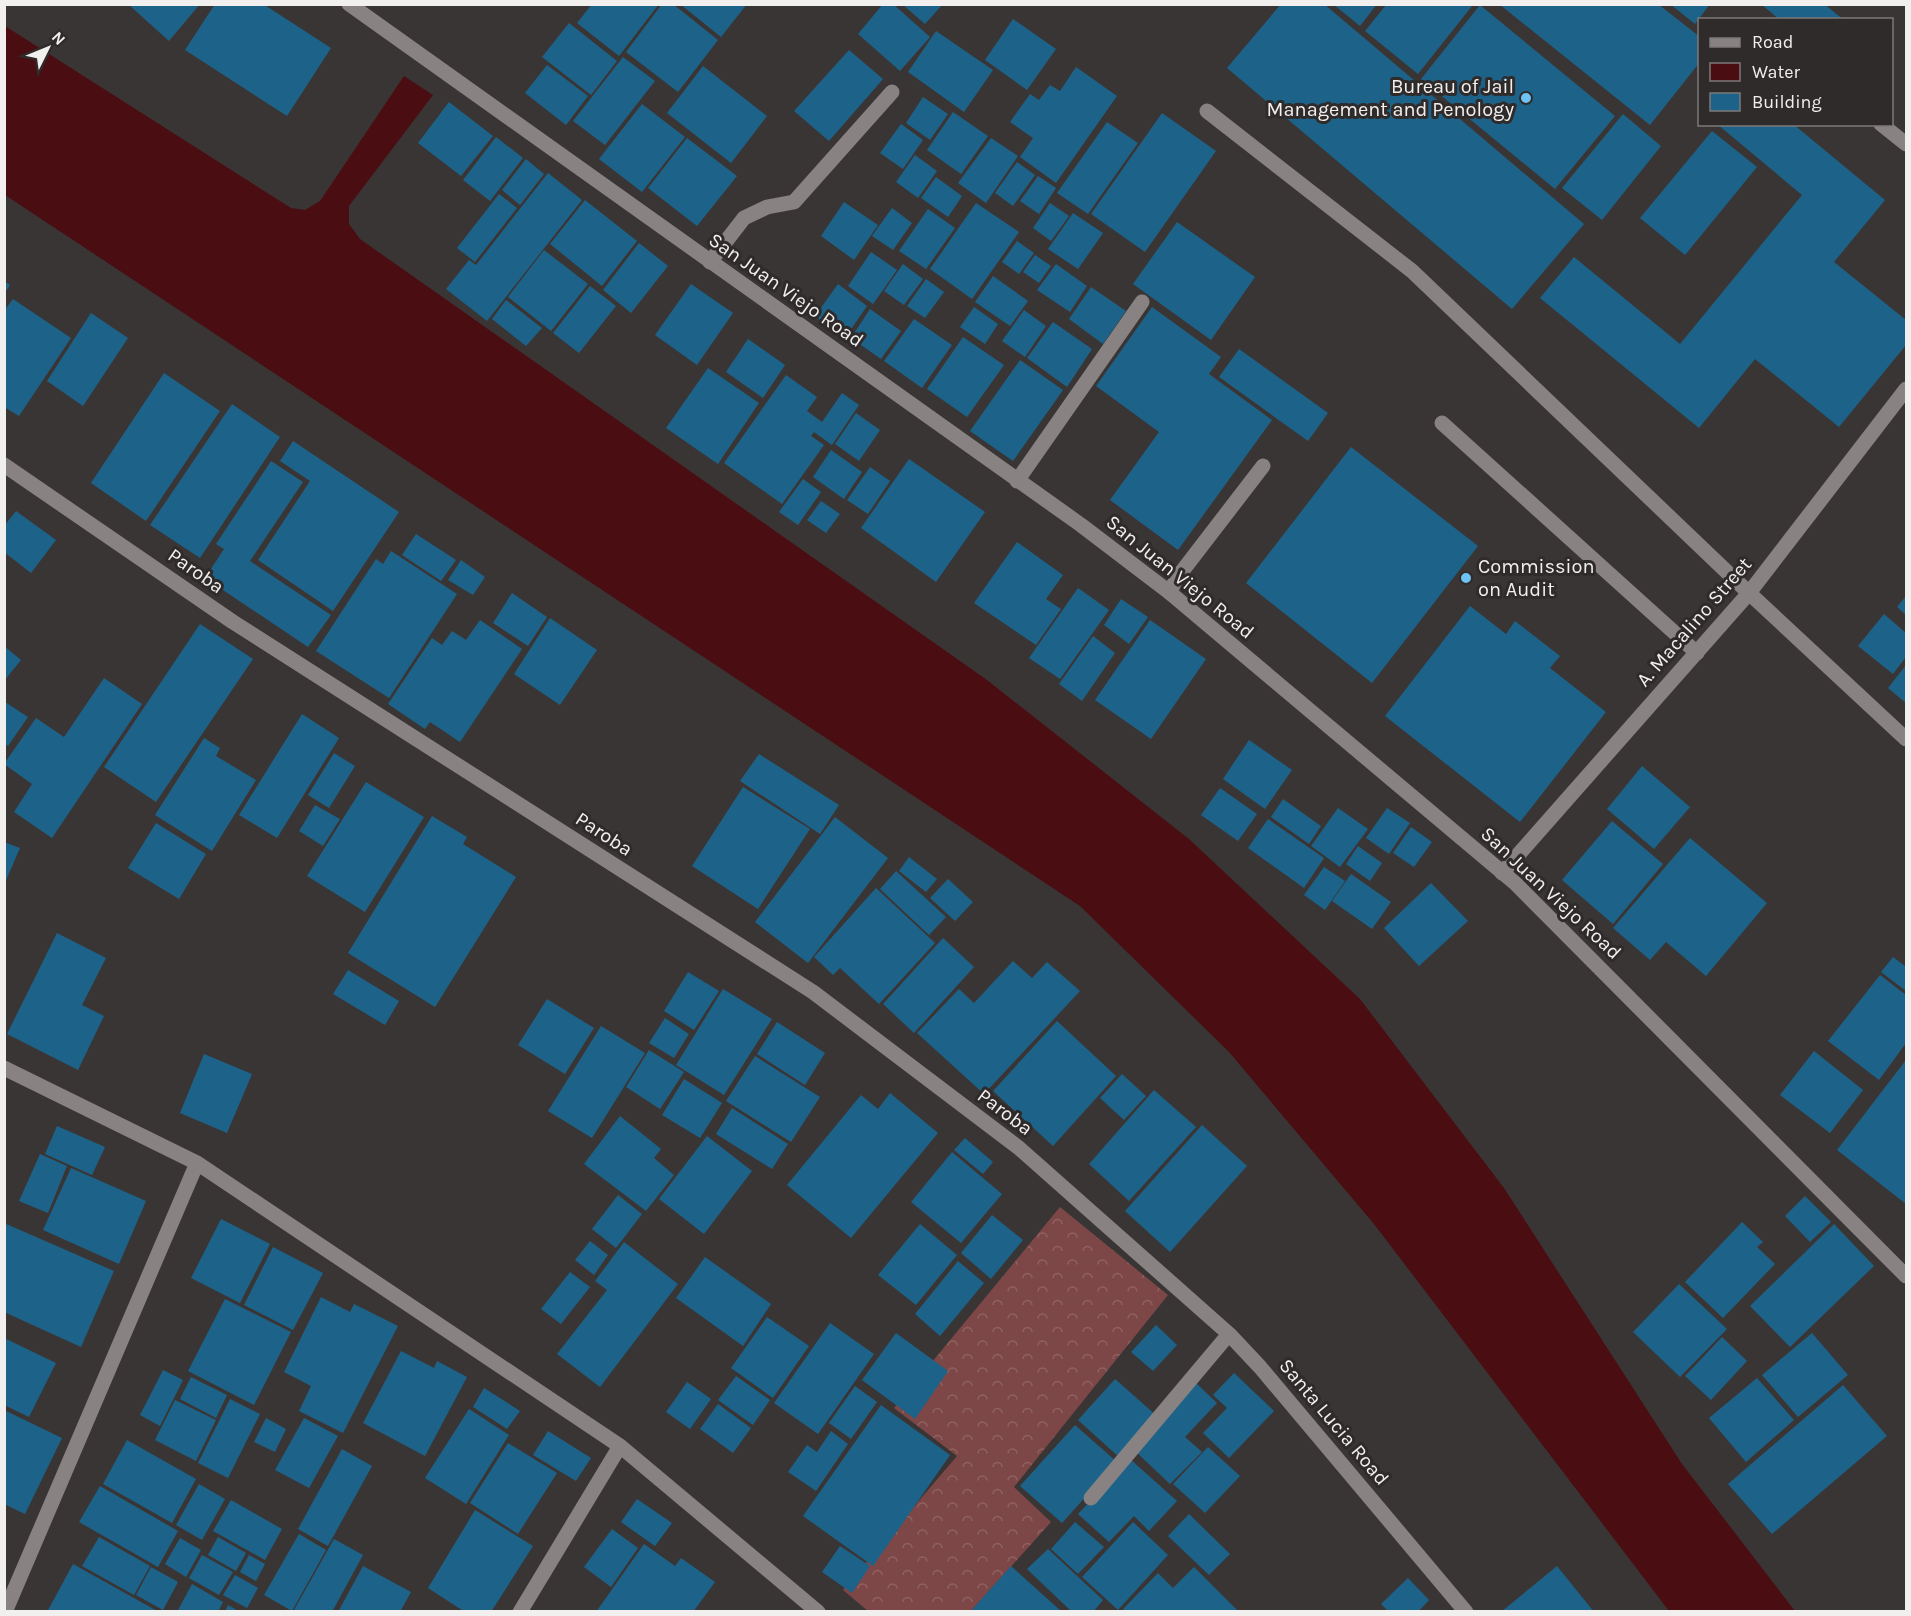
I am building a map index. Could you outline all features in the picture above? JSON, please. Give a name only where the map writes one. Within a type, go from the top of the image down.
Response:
[{"type":"street","name":"San Juan Viejo Road","points":[[349,4],[1080,525],[1169,592],[1515,883],[1906,1276]]},
{"type":"street","points":[[710,262],[744,218],[767,207],[794,202],[892,92]]},
{"type":"street","points":[[1207,111],[1412,270],[1749,593],[1906,739]]},
{"type":"street","points":[[1884,126],[1906,144]]},
{"type":"street","points":[[1017,481],[1142,302]]},
{"type":"street","name":"A. Macalino Street","points":[[1502,873],[1749,593],[1906,389]]},
{"type":"street","points":[[1442,423],[1697,652]]},
{"type":"street","name":"Paroba","points":[[4,465],[233,622],[813,992],[1019,1148],[1157,1271]]},
{"type":"street","points":[[1169,592],[1179,574],[1263,466]]},
{"type":"street","points":[[4,1068],[197,1163],[620,1446],[818,1611]]},
{"type":"street","points":[[5,1611],[197,1163]]},
{"type":"street","name":"Santa Lucia Road","points":[[1157,1271],[1229,1334],[1260,1367],[1466,1611]]},
{"type":"street","points":[[1091,1498],[1229,1334]]},
{"type":"street","points":[[520,1611],[620,1446]]},
{"type":"green space","points":[[1060,1207],[1168,1295],[1014,1487],[1051,1522],[971,1611],[868,1611],[843,1590],[957,1456],[894,1408]]},
{"type":"water","points":[[5,26],[291,208],[305,210],[320,201],[404,76],[433,95],[349,206],[349,224],[360,239],[987,680],[1189,839],[1360,999],[1504,1188],[1682,1464],[1795,1611],[1669,1611],[1374,1224],[1229,1052],[1080,906],[5,195]]},
{"type":"building","points":[[128,4],[200,4],[169,41]]},
{"type":"building","points":[[215,4],[263,4],[331,48],[287,116],[185,50]]},
{"type":"building","points":[[592,4],[659,4],[619,56],[577,23]]},
{"type":"building","points":[[662,4],[673,4],[718,40],[678,92],[626,52]]},
{"type":"building","points":[[680,4],[747,4],[721,37]]},
{"type":"building","points":[[883,4],[893,4],[930,37],[900,71],[858,34]]},
{"type":"building","points":[[902,4],[943,4],[925,24]]},
{"type":"building","points":[[1281,4],[1324,4],[1584,224],[1512,309],[1227,68]]},
{"type":"building","points":[[1333,4],[1377,4],[1360,26]]},
{"type":"building","points":[[1499,4],[1658,4],[1698,35],[1698,65],[1650,125]]},
{"type":"building","points":[[1670,4],[1710,4],[1695,24]]},
{"type":"building","points":[[1761,4],[1824,4],[1842,18],[1778,18]]},
{"type":"building","points":[[1386,5],[1472,6],[1418,74],[1365,31]]},
{"type":"building","points":[[1480,5],[1615,116],[1555,189],[1421,79]]},
{"type":"building","points":[[1013,19],[1056,49],[1027,90],[985,60]]},
{"type":"building","points":[[569,23],[617,61],[591,95],[542,57]]},
{"type":"building","points":[[936,31],[993,70],[964,112],[908,72]]},
{"type":"building","points":[[849,50],[883,79],[829,141],[794,111]]},
{"type":"building","points":[[623,57],[655,81],[605,145],[573,121]]},
{"type":"building","points":[[547,65],[588,96],[566,125],[525,93]]},
{"type":"building","points":[[703,66],[767,116],[731,163],[667,113]]},
{"type":"building","points":[[1076,67],[1117,96],[1056,183],[1020,157],[1033,138],[1010,122],[1030,94],[1039,100],[1050,85],[1060,91]]},
{"type":"building","points":[[923,97],[948,114],[930,140],[906,123]]},
{"type":"building","points":[[449,102],[493,136],[461,176],[418,143]]},
{"type":"building","points":[[642,104],[685,137],[642,192],[599,159]]},
{"type":"building","points":[[953,112],[988,136],[961,174],[927,150]]},
{"type":"building","points":[[1162,113],[1216,151],[1145,252],[1091,214]]},
{"type":"building","points":[[1623,114],[1661,146],[1602,220],[1562,188]]},
{"type":"building","points":[[1107,122],[1138,143],[1088,214],[1057,193]]},
{"type":"building","points":[[901,124],[923,140],[903,169],[880,153]]},
{"type":"building","points":[[1719,126],[1795,126],[1885,200],[1834,262],[1906,320],[1906,345],[1839,427],[1755,359],[1699,428],[1540,298],[1574,257],[1680,344],[1802,195]]},
{"type":"building","points":[[1712,131],[1757,167],[1685,255],[1640,218]]},
{"type":"building","points":[[496,137],[523,158],[490,201],[463,180]]},
{"type":"building","points":[[687,138],[737,176],[697,226],[648,188]]},
{"type":"building","points":[[991,138],[1018,156],[986,203],[958,183]]},
{"type":"building","points":[[915,155],[937,171],[918,198],[896,182]]},
{"type":"building","points":[[526,159],[544,174],[520,205],[502,190]]},
{"type":"building","points":[[1017,162],[1035,175],[1013,206],[995,193]]},
{"type":"building","points":[[548,173],[582,200],[487,321],[446,289],[469,260],[476,265]]},
{"type":"building","points":[[1038,176],[1056,188],[1039,214],[1020,201]]},
{"type":"building","points":[[936,177],[962,196],[948,217],[921,198]]},
{"type":"building","points":[[499,194],[517,208],[475,262],[457,248]]},
{"type":"building","points":[[585,200],[637,241],[602,286],[550,244]]},
{"type":"building","points":[[844,202],[878,225],[854,260],[821,236]]},
{"type":"building","points":[[976,203],[1019,232],[972,299],[930,269]]},
{"type":"building","points":[[1050,203],[1069,216],[1051,241],[1033,228]]},
{"type":"building","points":[[892,208],[912,223],[893,250],[872,236]]},
{"type":"building","points":[[928,209],[955,228],[926,269],[899,251]]},
{"type":"building","points":[[1073,213],[1103,233],[1078,269],[1048,249]]},
{"type":"building","points":[[1177,222],[1255,277],[1211,340],[1133,284]]},
{"type":"building","points":[[1017,241],[1034,253],[1019,274],[1002,262]]},
{"type":"building","points":[[639,243],[668,266],[631,313],[603,290]]},
{"type":"building","points":[[544,250],[588,284],[551,331],[508,297]]},
{"type":"building","points":[[871,252],[897,270],[873,304],[848,286]]},
{"type":"building","points":[[1035,255],[1051,266],[1039,283],[1023,272]]},
{"type":"building","points":[[903,264],[923,279],[904,305],[884,291]]},
{"type":"building","points":[[1056,264],[1087,286],[1070,312],[1037,290]]},
{"type":"building","points":[[993,276],[1028,301],[1010,326],[975,302]]},
{"type":"building","points":[[926,279],[944,292],[925,318],[907,306]]},
{"type":"building","points":[[4,281],[10,285],[4,294]]},
{"type":"building","points":[[691,284],[733,313],[697,365],[655,335]]},
{"type":"building","points":[[838,284],[867,306],[845,338],[815,316]]},
{"type":"building","points":[[590,286],[616,306],[579,353],[553,333]]},
{"type":"building","points":[[1091,287],[1126,311],[1103,344],[1069,319]]},
{"type":"building","points":[[13,299],[71,338],[19,416],[4,407],[4,311]]},
{"type":"building","points":[[506,300],[542,328],[526,346],[492,319]]},
{"type":"building","points":[[974,307],[998,324],[985,344],[960,327]]},
{"type":"building","points":[[1152,307],[1221,357],[1209,374],[1272,420],[1178,550],[1110,500],[1159,432],[1096,386]]},
{"type":"building","points":[[870,309],[901,331],[881,359],[851,338]]},
{"type":"building","points":[[1024,310],[1046,326],[1025,357],[1002,341]]},
{"type":"building","points":[[91,313],[128,338],[83,406],[47,381]]},
{"type":"building","points":[[914,319],[952,345],[922,388],[884,361]]},
{"type":"building","points":[[1053,322],[1092,349],[1067,387],[1027,358]]},
{"type":"building","points":[[963,337],[1004,365],[967,417],[927,389]]},
{"type":"building","points":[[748,339],[785,365],[763,398],[726,372]]},
{"type":"building","points":[[1239,349],[1328,413],[1308,441],[1219,377]]},
{"type":"building","points":[[1020,360],[1063,390],[1013,461],[970,431]]},
{"type":"building","points":[[708,368],[759,403],[718,464],[666,428]]},
{"type":"building","points":[[164,373],[220,411],[146,521],[91,483]]},
{"type":"building","points":[[786,375],[817,397],[807,411],[822,422],[842,393],[859,405],[832,445],[814,432],[811,436],[824,445],[782,504],[724,463]]},
{"type":"building","points":[[232,404],[280,437],[200,558],[150,525]]},
{"type":"building","points":[[856,413],[880,430],[859,461],[835,444]]},
{"type":"building","points":[[293,441],[399,512],[333,611],[258,560],[310,481],[280,461]]},
{"type":"building","points":[[1351,447],[1478,546],[1372,683],[1246,583]]},
{"type":"building","points":[[831,450],[862,472],[844,499],[813,477]]},
{"type":"building","points":[[909,459],[985,512],[936,582],[861,528]]},
{"type":"building","points":[[271,461],[303,482],[250,561],[331,615],[308,647],[205,578],[224,549],[216,544]]},
{"type":"building","points":[[870,467],[890,481],[868,514],[847,500]]},
{"type":"building","points":[[803,479],[821,492],[798,525],[779,512]]},
{"type":"building","points":[[821,501],[840,514],[826,533],[807,520]]},
{"type":"building","points":[[16,511],[56,540],[31,573],[4,552],[4,526]]},
{"type":"building","points":[[416,534],[456,560],[441,581],[402,555]]},
{"type":"building","points":[[1017,542],[1063,575],[1046,599],[1061,609],[1036,645],[974,603]]},
{"type":"building","points":[[391,551],[457,594],[389,698],[316,651],[376,559],[383,564]]},
{"type":"building","points":[[461,560],[485,577],[473,595],[448,580]]},
{"type":"building","points":[[1078,588],[1109,610],[1060,679],[1029,658]]},
{"type":"building","points":[[512,593],[547,617],[528,646],[493,623]]},
{"type":"building","points":[[1906,596],[1906,615],[1897,607]]},
{"type":"building","points":[[1121,599],[1148,617],[1129,644],[1104,625]]},
{"type":"building","points":[[1470,606],[1506,634],[1515,621],[1560,656],[1550,668],[1606,712],[1520,822],[1385,716]]},
{"type":"building","points":[[1884,614],[1906,633],[1906,657],[1893,674],[1858,646]]},
{"type":"building","points":[[550,618],[597,650],[560,705],[514,674]]},
{"type":"building","points":[[480,620],[522,649],[460,742],[430,722],[425,729],[388,704],[432,638],[442,645],[452,631],[466,640]]},
{"type":"building","points":[[1150,620],[1206,659],[1151,739],[1095,700]]},
{"type":"building","points":[[200,624],[253,659],[156,802],[104,767]]},
{"type":"building","points":[[1093,636],[1115,653],[1082,701],[1059,684]]},
{"type":"building","points":[[4,646],[21,660],[4,681]]},
{"type":"building","points":[[1906,665],[1906,703],[1888,688]]},
{"type":"building","points":[[104,678],[142,704],[52,838],[14,812],[32,784],[4,764],[36,718],[64,737]]},
{"type":"building","points":[[5,702],[28,717],[8,746],[5,744]]},
{"type":"building","points":[[302,714],[339,738],[277,838],[239,815]]},
{"type":"building","points":[[204,738],[220,748],[216,756],[256,780],[212,851],[155,815]]},
{"type":"building","points":[[1249,740],[1292,770],[1265,809],[1223,779]]},
{"type":"building","points":[[334,753],[355,766],[329,808],[308,795]]},
{"type":"building","points":[[759,754],[839,805],[820,834],[740,781]]},
{"type":"building","points":[[1642,766],[1690,807],[1654,849],[1607,809]]},
{"type":"building","points":[[366,782],[424,817],[365,912],[307,876]]},
{"type":"building","points":[[743,787],[810,829],[758,909],[692,866]]},
{"type":"building","points":[[1220,788],[1257,814],[1238,841],[1201,815]]},
{"type":"building","points":[[1283,799],[1321,826],[1309,844],[1271,817]]},
{"type":"building","points":[[315,805],[340,819],[323,846],[299,831]]},
{"type":"building","points":[[1338,808],[1368,829],[1340,867],[1311,846]]},
{"type":"building","points":[[1387,808],[1410,823],[1389,854],[1366,838]]},
{"type":"building","points":[[432,816],[467,837],[463,844],[516,877],[435,1007],[348,953]]},
{"type":"building","points":[[835,817],[888,858],[808,963],[755,922]]},
{"type":"building","points":[[1268,819],[1324,858],[1304,888],[1248,848]]},
{"type":"building","points":[[1612,821],[1663,864],[1613,924],[1562,880]]},
{"type":"building","points":[[156,823],[206,854],[179,899],[128,868]]},
{"type":"building","points":[[1411,827],[1432,842],[1414,867],[1393,853]]},
{"type":"building","points":[[1690,838],[1767,903],[1706,976],[1666,942],[1650,960],[1613,928]]},
{"type":"building","points":[[4,842],[20,848],[4,885]]},
{"type":"building","points":[[1358,846],[1382,863],[1370,881],[1346,864]]},
{"type":"building","points":[[909,857],[937,879],[926,892],[899,871]]},
{"type":"building","points":[[1324,867],[1345,881],[1325,910],[1304,895]]},
{"type":"building","points":[[896,871],[946,917],[929,935],[880,889]]},
{"type":"building","points":[[1351,874],[1391,902],[1372,929],[1332,901]]},
{"type":"building","points":[[948,879],[973,902],[955,921],[930,898]]},
{"type":"building","points":[[1431,883],[1468,921],[1419,966],[1384,928]]},
{"type":"building","points":[[876,888],[935,943],[879,1004],[840,968],[833,975],[814,957]]},
{"type":"building","points":[[57,933],[106,958],[82,1005],[104,1016],[78,1070],[7,1034]]},
{"type":"building","points":[[943,938],[974,967],[914,1033],[883,1004]]},
{"type":"building","points":[[1893,957],[1906,967],[1906,991],[1881,972]]},
{"type":"building","points":[[1013,961],[1032,978],[1047,962],[1080,991],[984,1094],[917,1033],[959,989],[974,1003]]},
{"type":"building","points":[[348,970],[399,1001],[385,1025],[333,994]]},
{"type":"building","points":[[688,972],[719,991],[694,1030],[664,1011]]},
{"type":"building","points":[[1880,975],[1906,995],[1906,1043],[1879,1080],[1828,1041]]},
{"type":"building","points":[[723,989],[772,1019],[724,1095],[676,1065]]},
{"type":"building","points":[[547,999],[594,1028],[565,1074],[518,1045]]},
{"type":"building","points":[[665,1018],[689,1034],[674,1058],[649,1043]]},
{"type":"building","points":[[1057,1021],[1116,1076],[1053,1146],[993,1091]]},
{"type":"building","points":[[777,1022],[825,1053],[805,1085],[757,1054]]},
{"type":"building","points":[[601,1026],[645,1053],[592,1138],[548,1111]]},
{"type":"building","points":[[649,1050],[684,1072],[660,1109],[626,1087]]},
{"type":"building","points":[[1814,1051],[1863,1090],[1830,1133],[1780,1095]]},
{"type":"building","points":[[204,1054],[252,1074],[227,1133],[180,1113]]},
{"type":"building","points":[[755,1056],[820,1097],[791,1142],[726,1101]]},
{"type":"building","points":[[1906,1060],[1906,1204],[1837,1150]]},
{"type":"building","points":[[1122,1074],[1146,1096],[1124,1120],[1100,1098]]},
{"type":"building","points":[[684,1079],[722,1103],[700,1138],[662,1115]]},
{"type":"building","points":[[1154,1090],[1196,1127],[1129,1201],[1089,1164]]},
{"type":"building","points":[[890,1093],[938,1133],[851,1238],[787,1185],[861,1095],[878,1109]]},
{"type":"building","points":[[732,1108],[788,1144],[772,1169],[716,1134]]},
{"type":"building","points":[[620,1116],[661,1149],[654,1158],[674,1175],[646,1211],[584,1164]]},
{"type":"building","points":[[1202,1125],[1247,1166],[1170,1252],[1125,1211]]},
{"type":"building","points":[[57,1126],[105,1147],[92,1175],[45,1154]]},
{"type":"building","points":[[707,1136],[752,1171],[704,1234],[659,1199]]},
{"type":"building","points":[[965,1138],[993,1162],[983,1174],[954,1150]]},
{"type":"building","points":[[952,1152],[1002,1194],[961,1243],[911,1202]]},
{"type":"building","points":[[40,1154],[67,1166],[48,1213],[19,1201]]},
{"type":"building","points":[[71,1168],[146,1201],[119,1264],[43,1230]]},
{"type":"building","points":[[618,1195],[642,1214],[616,1248],[592,1229]]},
{"type":"building","points":[[1805,1196],[1831,1222],[1810,1242],[1785,1216]]},
{"type":"building","points":[[992,1215],[1023,1240],[991,1279],[961,1253]]},
{"type":"building","points":[[221,1219],[270,1244],[240,1303],[191,1278]]},
{"type":"building","points":[[1742,1222],[1763,1242],[1757,1247],[1775,1264],[1723,1318],[1685,1282]]},
{"type":"building","points":[[4,1223],[114,1271],[81,1347],[4,1312]]},
{"type":"building","points":[[920,1224],[957,1255],[916,1305],[878,1275]]},
{"type":"building","points":[[1834,1224],[1874,1266],[1790,1347],[1750,1306]]},
{"type":"building","points":[[590,1241],[608,1255],[594,1275],[575,1260]]},
{"type":"building","points":[[624,1242],[678,1284],[600,1387],[557,1354],[607,1290],[595,1281]]},
{"type":"building","points":[[273,1247],[323,1273],[293,1330],[244,1305]]},
{"type":"building","points":[[705,1257],[771,1304],[743,1346],[676,1298]]},
{"type":"building","points":[[958,1261],[984,1283],[940,1336],[915,1314]]},
{"type":"building","points":[[570,1272],[590,1287],[561,1324],[541,1309]]},
{"type":"building","points":[[1679,1284],[1727,1329],[1680,1377],[1633,1332]]},
{"type":"building","points":[[321,1297],[350,1312],[354,1304],[398,1326],[343,1433],[299,1411],[311,1386],[284,1372]]},
{"type":"building","points":[[225,1299],[291,1332],[254,1405],[188,1371]]},
{"type":"building","points":[[767,1317],[809,1346],[773,1398],[731,1368]]},
{"type":"building","points":[[830,1323],[874,1354],[818,1434],[774,1403]]},
{"type":"building","points":[[1156,1325],[1177,1345],[1153,1371],[1131,1352]]},
{"type":"building","points":[[896,1333],[948,1371],[915,1419],[862,1380]]},
{"type":"building","points":[[1812,1333],[1848,1375],[1798,1417],[1762,1375]]},
{"type":"building","points":[[1722,1337],[1747,1361],[1711,1400],[1685,1376]]},
{"type":"building","points":[[4,1338],[56,1363],[29,1417],[4,1405]]},
{"type":"building","points":[[401,1351],[434,1368],[437,1361],[467,1377],[425,1456],[363,1423]]},
{"type":"building","points":[[163,1370],[183,1380],[160,1426],[140,1415]]},
{"type":"building","points":[[1234,1373],[1274,1411],[1229,1458],[1203,1433],[1227,1408],[1213,1395]]},
{"type":"building","points":[[736,1376],[770,1400],[753,1425],[718,1400]]},
{"type":"building","points":[[191,1377],[227,1395],[216,1418],[180,1399]]},
{"type":"building","points":[[1757,1378],[1794,1420],[1746,1462],[1709,1418]]},
{"type":"building","points":[[1115,1379],[1157,1416],[1120,1458],[1078,1420]]},
{"type":"building","points":[[687,1382],[711,1399],[690,1429],[666,1412]]},
{"type":"building","points":[[1196,1383],[1217,1403],[1185,1437],[1202,1452],[1170,1484],[1134,1450]]},
{"type":"building","points":[[1843,1385],[1887,1436],[1772,1534],[1728,1484]]},
{"type":"building","points":[[855,1386],[877,1402],[851,1439],[829,1423]]},
{"type":"building","points":[[484,1388],[520,1411],[507,1429],[473,1407]]},
{"type":"building","points":[[230,1399],[260,1414],[228,1478],[198,1463]]},
{"type":"building","points":[[175,1400],[216,1420],[196,1461],[155,1440]]},
{"type":"building","points":[[718,1404],[751,1428],[733,1453],[700,1429]]},
{"type":"building","points":[[881,1405],[950,1455],[873,1566],[803,1516]]},
{"type":"building","points":[[469,1409],[509,1435],[466,1504],[425,1478]]},
{"type":"building","points":[[4,1410],[62,1438],[25,1514],[4,1504]]},
{"type":"building","points":[[266,1418],[286,1429],[275,1452],[254,1442]]},
{"type":"building","points":[[304,1418],[338,1436],[309,1488],[275,1470]]},
{"type":"building","points":[[1075,1425],[1117,1462],[1062,1523],[1020,1486]]},
{"type":"building","points":[[548,1431],[591,1458],[576,1481],[533,1455]]},
{"type":"building","points":[[831,1431],[848,1444],[816,1491],[788,1472],[807,1445],[817,1452]]},
{"type":"building","points":[[127,1440],[196,1479],[172,1523],[103,1484]]},
{"type":"building","points":[[508,1443],[557,1473],[518,1534],[470,1503]]},
{"type":"building","points":[[1208,1447],[1240,1476],[1205,1513],[1173,1484]]},
{"type":"building","points":[[342,1449],[372,1466],[328,1546],[298,1529]]},
{"type":"building","points":[[1130,1459],[1177,1501],[1149,1531],[1134,1516],[1109,1542],[1078,1514]]},
{"type":"building","points":[[199,1484],[225,1499],[202,1540],[176,1525]]},
{"type":"building","points":[[100,1486],[178,1531],[158,1567],[79,1522]]},
{"type":"building","points":[[637,1499],[672,1523],[655,1546],[621,1522]]},
{"type":"building","points":[[231,1500],[282,1529],[265,1560],[213,1531]]},
{"type":"building","points":[[475,1510],[533,1546],[491,1612],[465,1612],[428,1588]]},
{"type":"building","points":[[1189,1514],[1230,1554],[1209,1575],[1168,1536]]},
{"type":"building","points":[[1075,1522],[1104,1547],[1078,1574],[1051,1549]]},
{"type":"building","points":[[1133,1522],[1168,1555],[1118,1610],[1082,1577]]},
{"type":"building","points":[[612,1529],[638,1548],[611,1587],[584,1567]]},
{"type":"building","points":[[299,1534],[326,1550],[292,1611],[264,1595]]},
{"type":"building","points":[[99,1537],[150,1566],[134,1595],[82,1566]]},
{"type":"building","points":[[218,1537],[246,1553],[236,1571],[208,1555]]},
{"type":"building","points":[[180,1538],[201,1550],[186,1577],[165,1564]]},
{"type":"building","points":[[334,1539],[363,1555],[332,1612],[297,1612],[294,1610]]},
{"type":"building","points":[[644,1544],[675,1566],[681,1558],[715,1582],[693,1612],[596,1612]]},
{"type":"building","points":[[840,1546],[870,1566],[852,1593],[822,1572]]},
{"type":"building","points":[[1048,1549],[1103,1600],[1093,1612],[1072,1612],[1027,1569]]},
{"type":"building","points":[[202,1555],[233,1572],[219,1595],[189,1578]]},
{"type":"building","points":[[249,1555],[265,1564],[256,1581],[240,1572]]},
{"type":"building","points":[[73,1564],[159,1612],[47,1612]]},
{"type":"building","points":[[363,1566],[411,1592],[400,1612],[338,1612]]},
{"type":"building","points":[[1011,1566],[1062,1612],[970,1612]]},
{"type":"building","points":[[1557,1566],[1594,1612],[1501,1612]]},
{"type":"building","points":[[151,1567],[178,1582],[163,1610],[136,1595]]},
{"type":"building","points":[[1194,1567],[1239,1612],[1125,1612],[1123,1609],[1158,1573],[1173,1588]]},
{"type":"building","points":[[235,1575],[258,1588],[247,1608],[223,1595]]},
{"type":"building","points":[[1408,1578],[1429,1600],[1418,1612],[1389,1612],[1381,1604]]},
{"type":"building","points":[[192,1584],[223,1602],[218,1612],[177,1612]]},
{"type":"building","points":[[228,1605],[240,1612],[225,1612]]},
{"type":"place","name":"Bureau of Jail Management and Penology","points":[[1526,98]]},
{"type":"place","name":"Commission on Audit","points":[[1466,578]]}]
